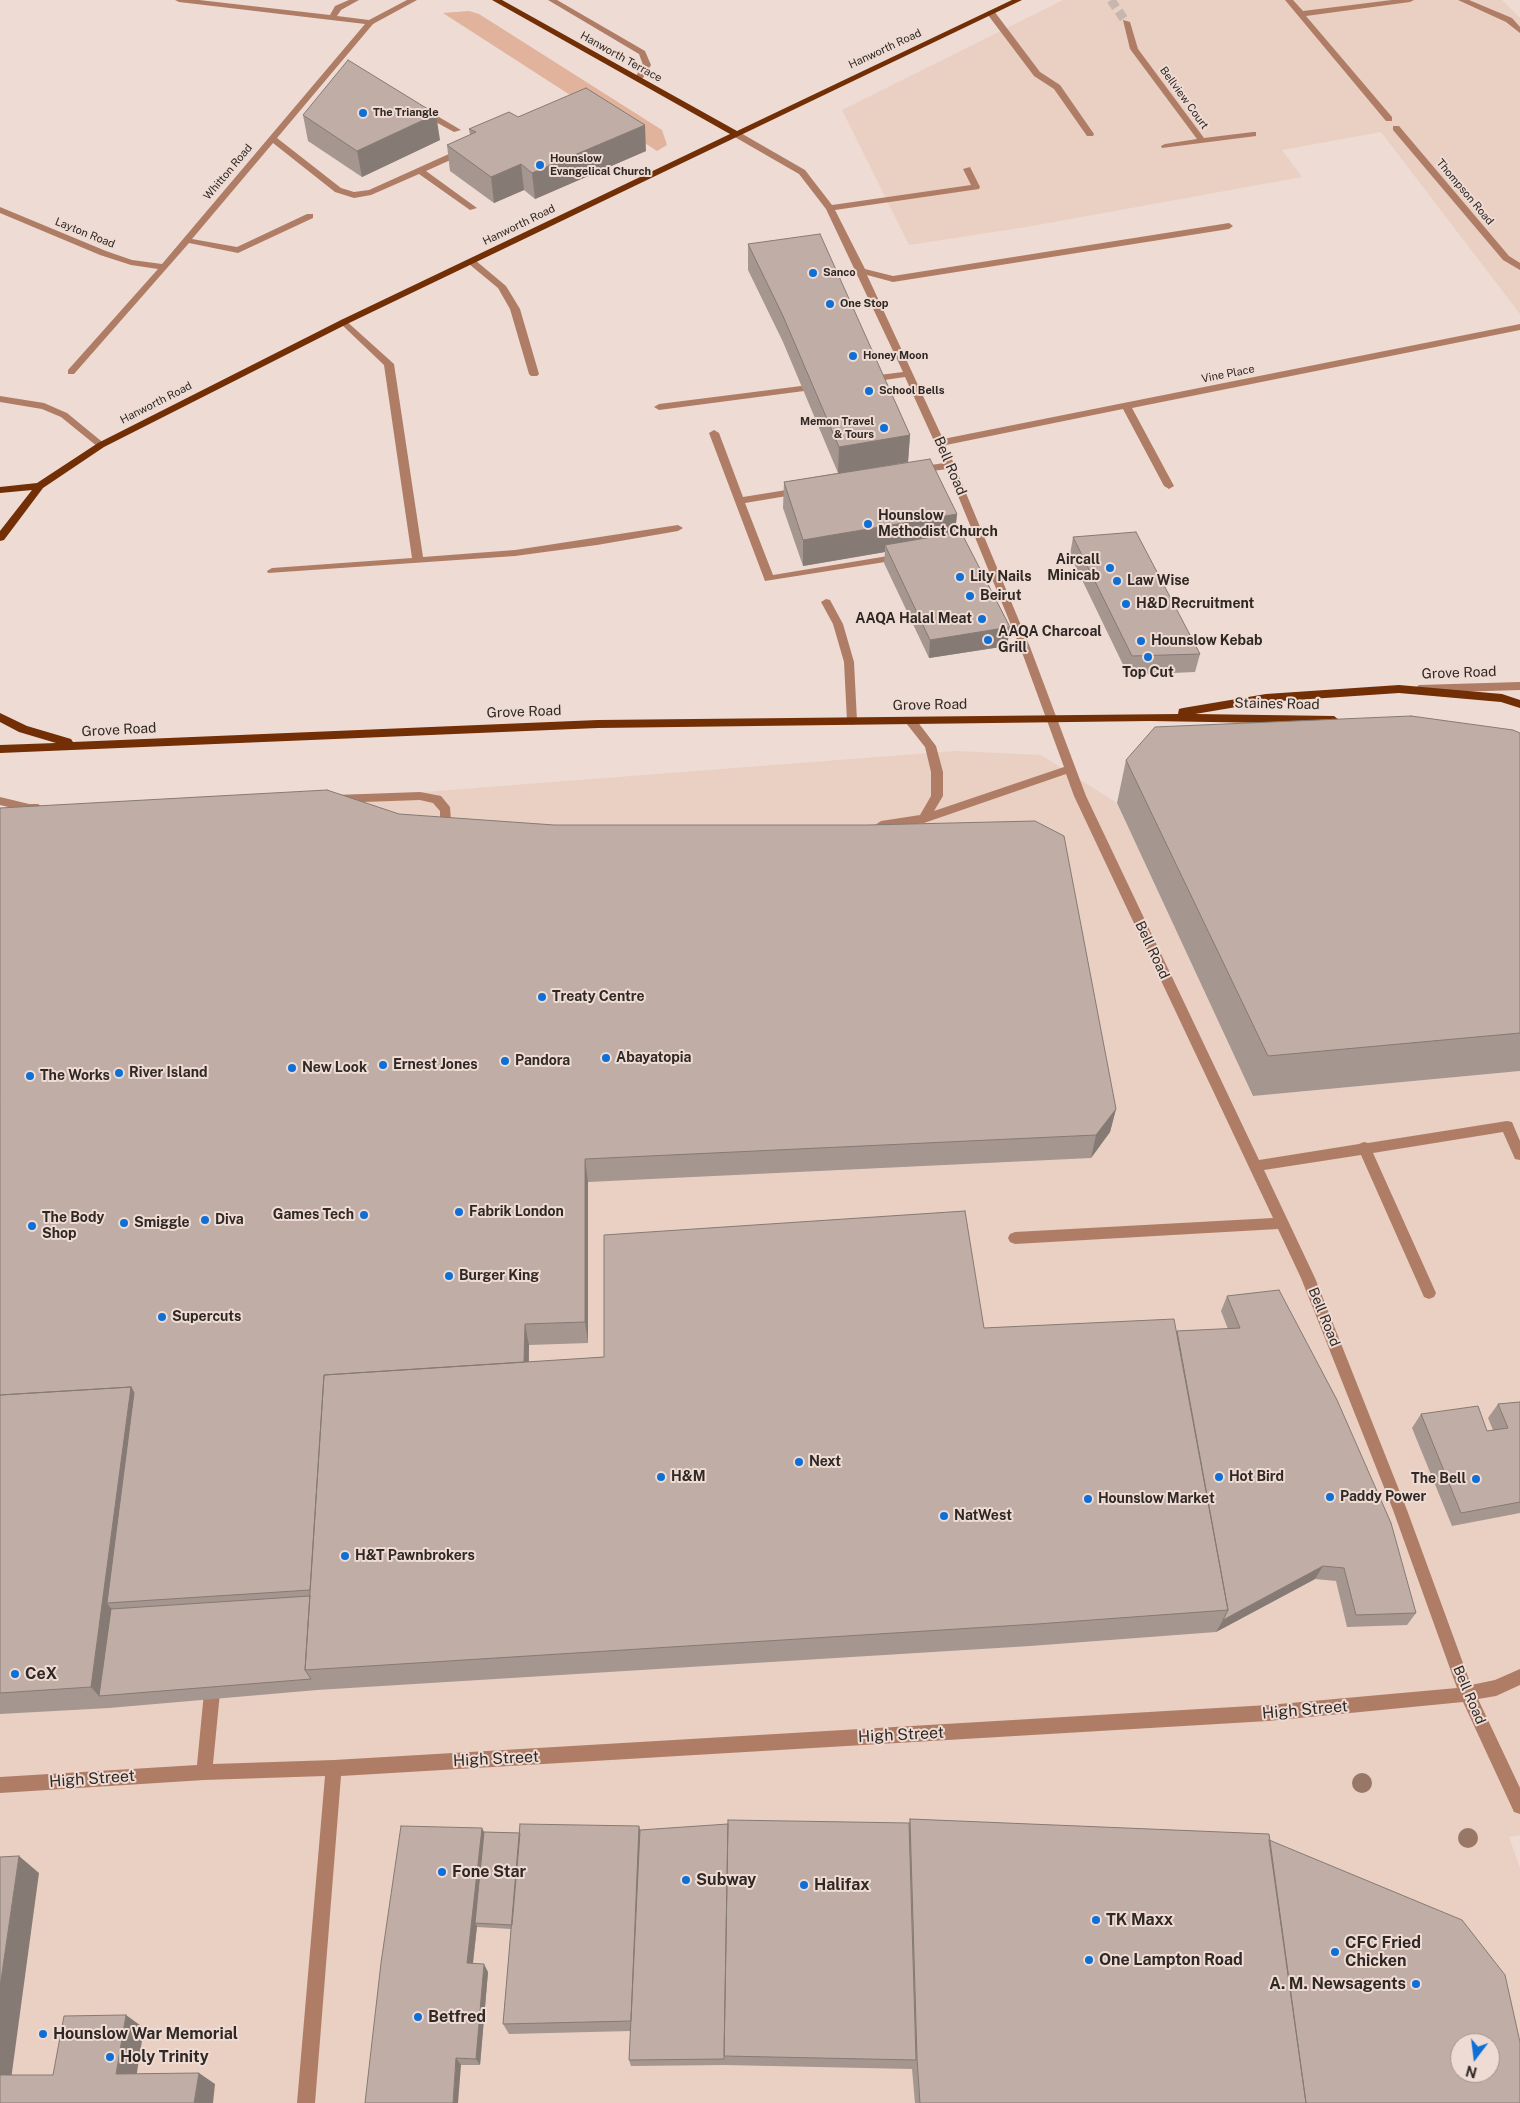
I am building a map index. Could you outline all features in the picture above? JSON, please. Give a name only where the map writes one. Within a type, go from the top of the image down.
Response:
[{"type":"main road","name":"Hanworth Terrace","points":[[496,0],[736,134]]},
{"type":"main road","name":"Hanworth Road","points":[[0,538],[40,486],[70,464],[101,445],[344,322],[1018,0]]},
{"type":"main road","points":[[0,490],[40,486]]},
{"type":"main road","name":"Staines Road","points":[[1150,717],[1266,698],[1399,689],[1502,698],[1520,704]]},
{"type":"main road","points":[[0,717],[23,730],[58,741],[86,746]]},
{"type":"main road","name":"Staines Road","points":[[1050,719],[1150,717],[1344,720]]},
{"type":"main road","name":"Grove Road","points":[[0,749],[598,724],[1050,719]]},
{"type":"street","points":[[179,0],[333,16],[370,22]]},
{"type":"street","points":[[333,16],[338,8],[355,0]]},
{"type":"street","name":"Whitton Road","points":[[71,372],[164,266],[370,22],[413,0]]},
{"type":"street","points":[[552,0],[642,53],[647,65],[638,79]]},
{"type":"street","points":[[1289,0],[1389,119]]},
{"type":"street","points":[[1301,14],[1410,0]]},
{"type":"street","points":[[1462,0],[1509,20],[1520,31]]},
{"type":"street","points":[[991,13],[1037,74],[1056,86],[1090,134]]},
{"type":"street","name":"Bellview Court","points":[[1126,22],[1134,49],[1202,141],[1253,134]]},
{"type":"street","points":[[335,65],[344,70]]},
{"type":"street","points":[[414,107],[457,130]]},
{"type":"street","name":"Thompson Road","points":[[1396,128],[1506,258],[1520,267]]},
{"type":"street","name":"Bell Road","points":[[736,134],[802,172],[830,208],[860,270],[882,287],[908,374],[950,465],[977,544],[1025,647],[1069,769],[1188,1026],[1308,1278],[1400,1510],[1467,1694],[1520,1806]]},
{"type":"street","points":[[272,138],[338,190],[363,195],[474,147]]},
{"type":"street","points":[[1165,146],[1202,141]]},
{"type":"street","points":[[830,208],[976,187],[967,169]]},
{"type":"street","points":[[419,170],[473,208]]},
{"type":"street","name":"Layton Road","points":[[0,210],[103,253],[131,262],[164,266]]},
{"type":"street","points":[[185,240],[238,250],[310,216]]},
{"type":"street","points":[[860,270],[882,287],[1229,226]]},
{"type":"street","points":[[472,262],[502,286],[515,309],[534,374]]},
{"type":"street","points":[[344,322],[389,364],[418,561]]},
{"type":"street","name":"Vine Place","points":[[940,443],[1520,327]]},
{"type":"street","points":[[872,379],[908,374]]},
{"type":"street","points":[[660,407],[801,389]]},
{"type":"street","points":[[0,399],[44,406],[64,415],[101,445]]},
{"type":"street","points":[[1126,406],[1138,425],[1169,486]]},
{"type":"street","points":[[714,433],[769,579],[909,555]]},
{"type":"street","points":[[906,472],[950,465]]},
{"type":"street","points":[[740,501],[805,490]]},
{"type":"street","points":[[272,570],[515,553],[597,542],[678,528]]},
{"type":"street","points":[[826,602],[838,624],[850,662],[852,721]]},
{"type":"street","name":"Grove Road","points":[[1399,689],[1520,686]]},
{"type":"street","points":[[910,720],[930,746],[937,772],[937,796],[924,819]]},
{"type":"street","points":[[867,826],[896,824],[924,819],[1069,769]]},
{"type":"street","points":[[320,800],[420,796],[437,799],[446,810],[446,846]]},
{"type":"street","points":[[0,801],[29,808],[52,808]]},
{"type":"street","points":[[1256,1166],[1364,1147],[1507,1126],[1520,1155]]},
{"type":"street","points":[[1364,1147],[1429,1293]]},
{"type":"street","points":[[1015,1238],[1283,1223]]},
{"type":"street","points":[[204,1772],[214,1670]]},
{"type":"street","name":"High Street","points":[[0,1785],[204,1772],[334,1768],[1268,1714],[1467,1694],[1496,1688],[1520,1677]]},
{"type":"street","points":[[306,2103],[334,1768]]},
{"type":"shaded area","points":[[1063,0],[1502,0],[1520,18],[1520,314],[1381,132],[1282,150],[1302,177],[1032,226],[909,245],[842,110]]},
{"type":"shaded area","points":[[469,11],[479,14],[662,130],[667,145],[657,151],[443,13]]},
{"type":"shaded area","points":[[955,751],[1041,755],[1117,803],[1253,1096],[1520,1071],[1520,1835],[1509,1837],[1520,1868],[1520,2103],[0,2103],[0,819],[21,823]]},
{"type":"building","points":[[348,60],[436,114],[357,151],[303,115]]},
{"type":"building","points":[[586,88],[645,125],[532,173],[521,164],[491,177],[447,145],[476,132],[469,129],[509,112],[518,117]]},
{"type":"building","points":[[820,234],[910,435],[839,447],[783,316],[748,244]]},
{"type":"building","points":[[930,459],[957,514],[803,540],[784,482]]},
{"type":"building","points":[[961,532],[1010,627],[930,640],[885,545]]},
{"type":"building","points":[[1136,532],[1200,654],[1132,656],[1073,537]]},
{"type":"building","points":[[1411,716],[1513,730],[1520,733],[1520,1033],[1268,1056],[1126,760],[1155,727]]},
{"type":"building","name":"Treaty Centre","points":[[327,790],[399,814],[554,825],[868,825],[1035,821],[1064,836],[1116,1109],[1096,1135],[585,1159],[585,1322],[525,1324],[524,1362],[324,1375],[310,1590],[107,1603],[134,1393],[131,1387],[0,1395],[0,808]]},
{"type":"building","points":[[965,1211],[984,1328],[1174,1319],[1228,1610],[1037,1624],[305,1670],[324,1375],[604,1357],[604,1235]]},
{"type":"building","points":[[1279,1290],[1337,1400],[1391,1523],[1416,1613],[1356,1615],[1344,1568],[1323,1566],[1223,1620],[1228,1610],[1177,1331],[1240,1328],[1227,1296]]},
{"type":"building","points":[[131,1387],[91,1687],[0,1693],[0,1395]]},
{"type":"building","name":"The Bell","points":[[1520,1402],[1520,1502],[1461,1513],[1421,1414],[1478,1406],[1487,1431],[1508,1428],[1498,1404]]},
{"type":"building","points":[[310,1596],[305,1670],[311,1679],[99,1696],[111,1609]]},
{"type":"building","name":"One Lampton Road","points":[[910,1819],[1269,1834],[1306,2103],[920,2103]]},
{"type":"building","points":[[728,1820],[909,1823],[916,2060],[724,2056]]},
{"type":"building","points":[[520,1824],[639,1826],[631,2021],[503,2024]]},
{"type":"building","points":[[728,1824],[724,2059],[629,2060],[640,1830]]},
{"type":"building","points":[[401,1826],[482,1828],[467,1963],[484,1964],[476,2059],[456,2058],[453,2103],[365,2103],[381,1963]]},
{"type":"building","points":[[484,1832],[520,1833],[512,1925],[475,1923]]},
{"type":"building","points":[[1269,1840],[1462,1920],[1505,1975],[1520,2042],[1520,2103],[1306,2103]]},
{"type":"building","points":[[19,1856],[0,1987],[0,1857]]},
{"type":"building","points":[[126,2015],[116,2074],[199,2073],[194,2103],[0,2103],[0,2075],[53,2075],[64,2016]]},
{"type":"tunnel","points":[[1111,0],[1126,22]]},
{"type":"place","name":"The Triangle","points":[[363,113]]},
{"type":"place","name":"Hounslow Evangelical Church","points":[[540,165]]},
{"type":"place","name":"Sanco","points":[[813,273]]},
{"type":"place","name":"One Stop","points":[[830,304]]},
{"type":"place","name":"Honey Moon","points":[[853,356]]},
{"type":"place","name":"School Bells","points":[[869,391]]},
{"type":"place","name":"Memon Travel & Tours","points":[[884,428]]},
{"type":"place","name":"Hounslow Methodist Church","points":[[868,524]]},
{"type":"place","name":"Aircall Minicab","points":[[1110,568]]},
{"type":"place","name":"Lily Nails","points":[[960,577]]},
{"type":"place","name":"Law Wise","points":[[1117,581]]},
{"type":"place","name":"Beirut","points":[[970,596]]},
{"type":"place","name":"H&D Recruitment","points":[[1126,604]]},
{"type":"place","name":"AAQA Halal Meat","points":[[982,619]]},
{"type":"place","name":"AAQA Charcoal Grill","points":[[988,640]]},
{"type":"place","name":"Hounslow Kebab","points":[[1141,641]]},
{"type":"place","name":"Top Cut","points":[[1148,657]]},
{"type":"place","name":"Treaty Centre","points":[[542,997]]},
{"type":"place","name":"Abayatopia","points":[[606,1058]]},
{"type":"place","name":"Pandora","points":[[505,1061]]},
{"type":"place","name":"Ernest Jones","points":[[383,1065]]},
{"type":"place","name":"New Look","points":[[292,1068]]},
{"type":"place","name":"River Island","points":[[119,1073]]},
{"type":"place","name":"The Works","points":[[30,1076]]},
{"type":"place","name":"Fabrik London","points":[[459,1212]]},
{"type":"place","name":"Games Tech","points":[[364,1215]]},
{"type":"place","name":"Diva","points":[[205,1220]]},
{"type":"place","name":"Smiggle","points":[[124,1223]]},
{"type":"place","name":"The Body Shop","points":[[32,1226]]},
{"type":"place","name":"Burger King","points":[[449,1276]]},
{"type":"place","name":"Supercuts","points":[[162,1317]]},
{"type":"place","name":"Next","points":[[799,1462]]},
{"type":"place","name":"H&M","points":[[661,1477]]},
{"type":"place","name":"Hot Bird","points":[[1219,1477]]},
{"type":"place","name":"The Bell","points":[[1476,1479]]},
{"type":"place","name":"Paddy Power","points":[[1330,1497]]},
{"type":"place","name":"Hounslow Market","points":[[1088,1499]]},
{"type":"place","name":"NatWest","points":[[944,1516]]},
{"type":"place","name":"H&T Pawnbrokers","points":[[345,1556]]},
{"type":"place","name":"CeX","points":[[15,1674]]},
{"type":"place","name":"Fone Star","points":[[442,1872]]},
{"type":"place","name":"Subway","points":[[686,1880]]},
{"type":"place","name":"Halifax","points":[[804,1885]]},
{"type":"place","name":"TK Maxx","points":[[1096,1920]]},
{"type":"place","name":"CFC Fried Chicken","points":[[1335,1952]]},
{"type":"place","name":"One Lampton Road","points":[[1089,1960]]},
{"type":"place","name":"A. M. Newsagents","points":[[1416,1984]]},
{"type":"place","name":"Betfred","points":[[418,2017]]},
{"type":"place","name":"Hounslow War Memorial","points":[[43,2034]]},
{"type":"place","name":"Holy Trinity","points":[[110,2057]]}]
